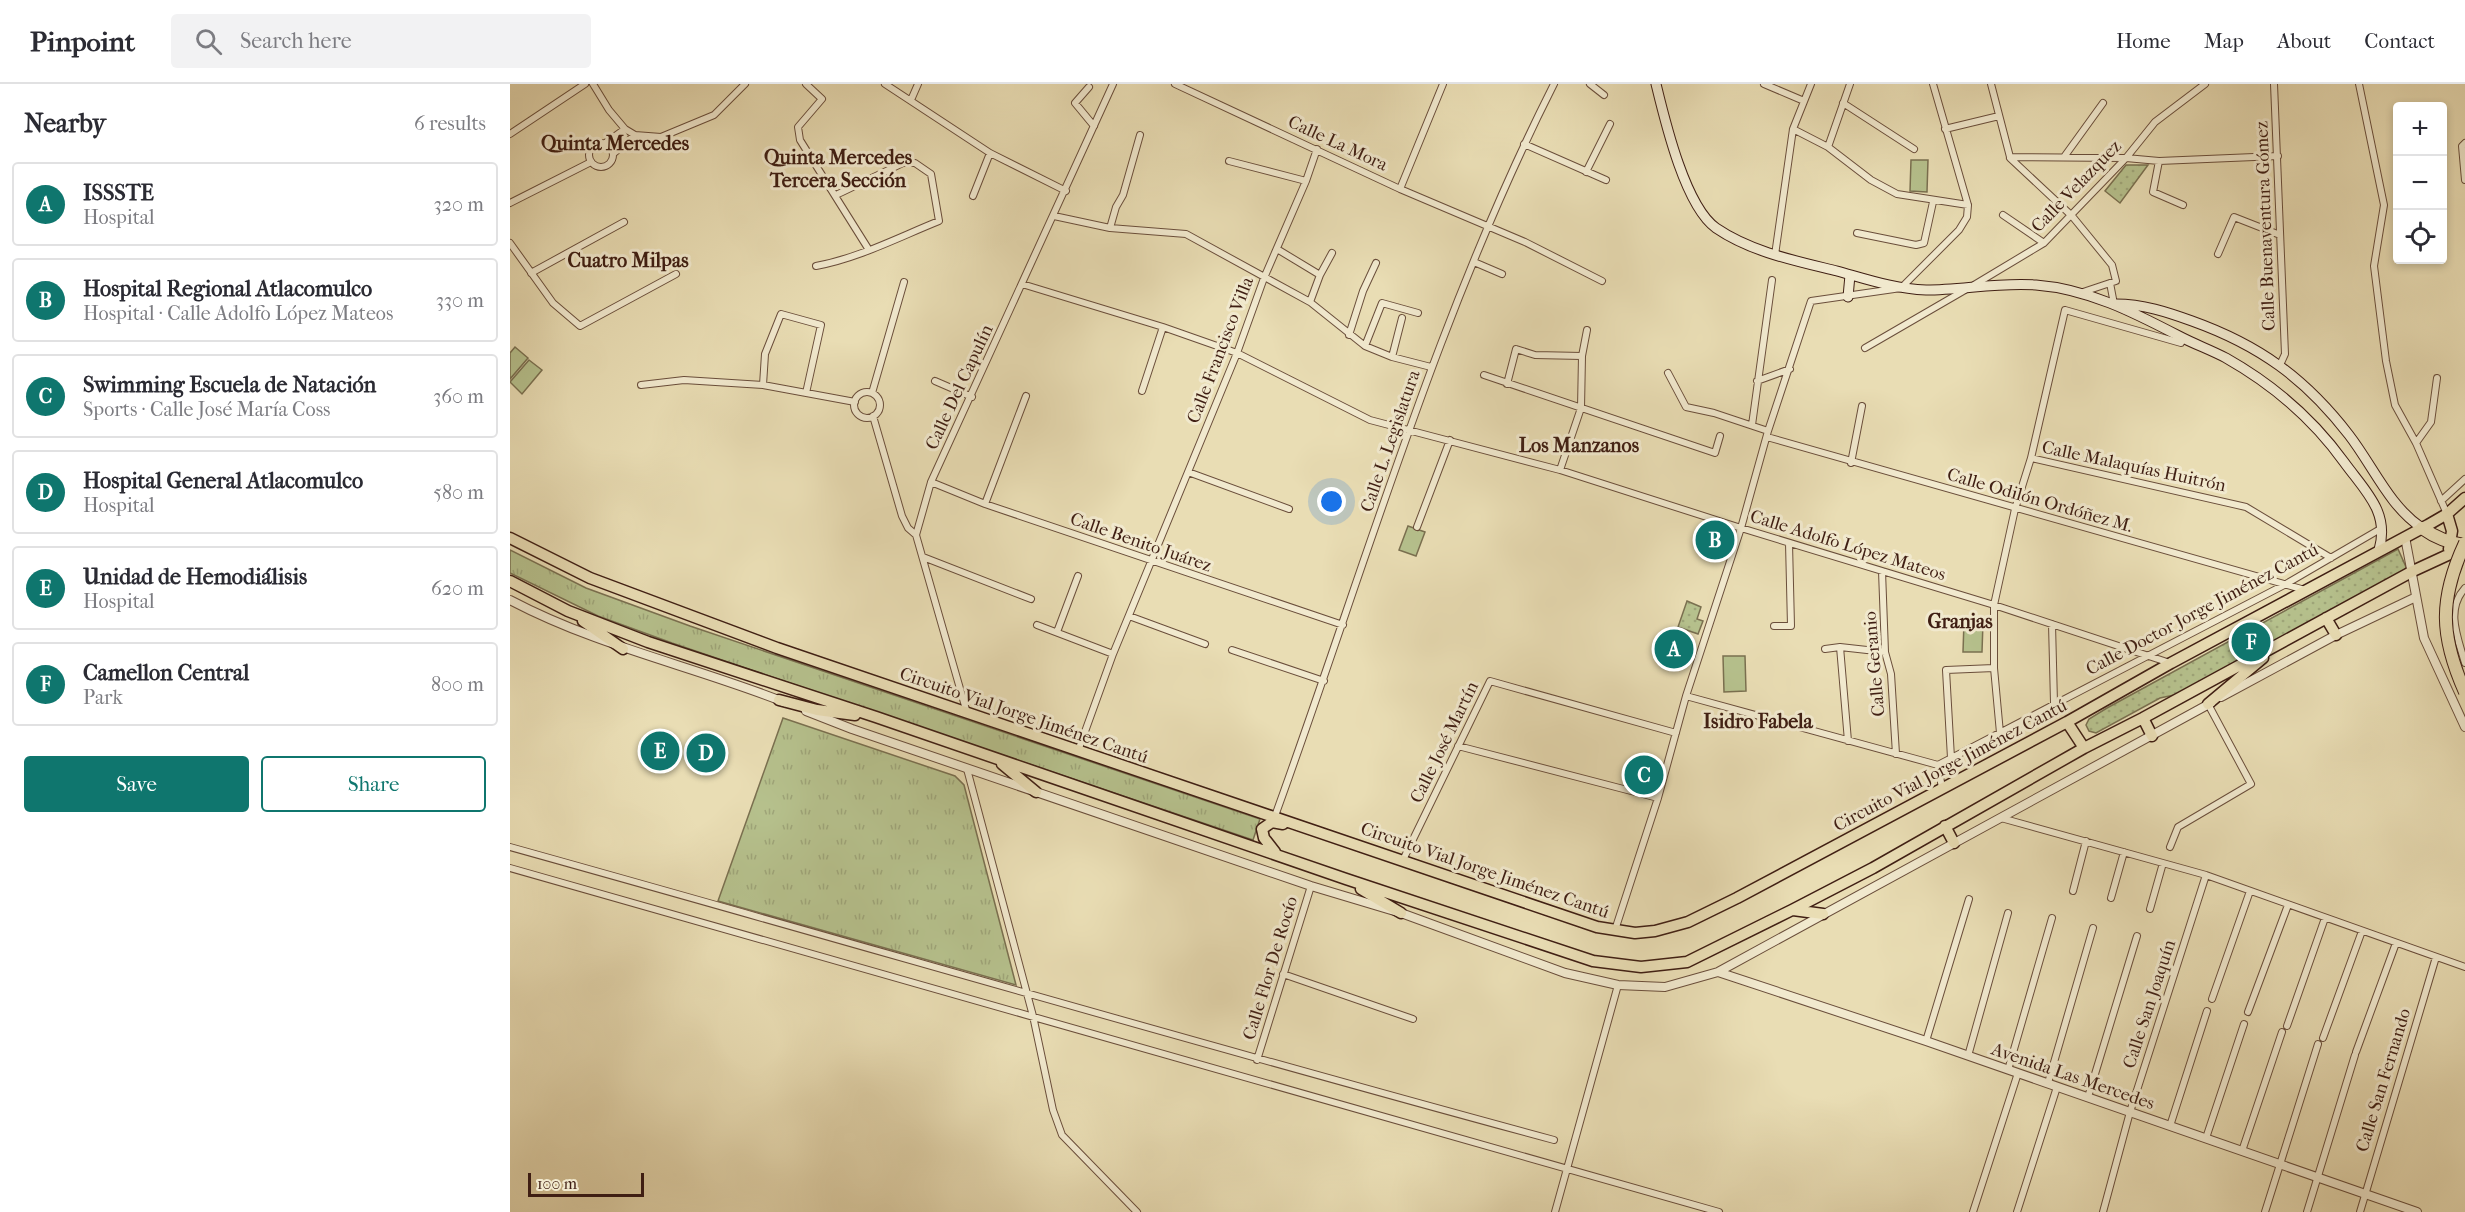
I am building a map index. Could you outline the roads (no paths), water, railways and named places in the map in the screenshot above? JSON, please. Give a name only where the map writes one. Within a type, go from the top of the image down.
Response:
[{"type":"highway","points":[[2422,528],[2449,549],[2465,545]]},
{"type":"highway","points":[[2465,545],[2448,592],[2445,616],[2447,645],[2465,692]]},
{"type":"main road","points":[[1656,84],[1668,132],[1699,210],[1713,226],[1737,241],[1775,255],[1901,288],[1927,290],[2036,285],[2084,292],[2226,358],[2265,382],[2301,412],[2337,453],[2378,508],[2382,527],[2379,550]]},
{"type":"main road","points":[[1848,297],[1850,275]]},
{"type":"main road","points":[[2114,304],[2137,304],[2194,322],[2231,336],[2267,355],[2323,403],[2350,436],[2403,513],[2422,528]]},
{"type":"main road","points":[[2183,338],[2184,331],[2194,322]]},
{"type":"main road","points":[[2378,508],[2392,498]]},
{"type":"main road","name":"Circuito Vial Jorge Jiménez Cantú","points":[[510,538],[590,578],[777,648],[967,714],[1275,816],[1597,927],[1614,931],[1655,931],[1688,922],[1737,898],[2067,722],[2171,663],[2447,514],[2465,498]]},
{"type":"main road","points":[[510,581],[568,611],[648,642],[876,717],[1346,879],[1593,961],[1641,968],[1687,962],[1792,910],[1873,868],[2084,748],[2413,571],[2449,549],[2452,531],[2447,514]]},
{"type":"main road","points":[[568,611],[623,649]]},
{"type":"main road","points":[[2326,618],[2336,635]]},
{"type":"main road","points":[[2208,704],[2280,644]]},
{"type":"main road","points":[[779,700],[817,710],[876,717]]},
{"type":"main road","points":[[2143,718],[2152,736]]},
{"type":"main road","points":[[2067,722],[2084,748]]},
{"type":"main road","points":[[997,760],[1036,792]]},
{"type":"main road","points":[[1276,854],[1262,834],[1266,825],[1272,822],[1340,844],[1360,846]]},
{"type":"main road","points":[[1945,826],[1954,843]]},
{"type":"main road","points":[[1346,879],[1401,913]]},
{"type":"main road","points":[[1792,910],[1822,914]]},
{"type":"street","points":[[510,135],[585,84]]},
{"type":"street","points":[[593,84],[609,110],[625,129],[635,135],[661,137],[714,115],[745,84]]},
{"type":"street","points":[[806,84],[822,99],[798,127],[800,140],[869,250]]},
{"type":"street","points":[[885,84],[990,153],[1066,191]]},
{"type":"street","points":[[911,100],[918,84]]},
{"type":"street","name":"Calle Del Capulín","points":[[916,535],[932,482],[1113,84]]},
{"type":"street","name":"Calle La Mora","points":[[1175,84],[1400,189],[1525,242],[1602,281]]},
{"type":"street","points":[[1400,189],[1443,84]]},
{"type":"street","name":"Calle L. Legislatura","points":[[1275,816],[1324,681],[1431,367],[1524,144],[1554,84]]},
{"type":"street","points":[[1590,84],[1604,95]]},
{"type":"street","points":[[1764,84],[1804,101]]},
{"type":"street","points":[[1775,255],[1793,129],[1811,84]]},
{"type":"street","points":[[1827,147],[1850,84]]},
{"type":"street","points":[[1614,931],[1658,798],[1686,696],[1811,301],[1901,288],[1959,230],[1967,217],[1968,206],[1933,84]]},
{"type":"street","points":[[1990,84],[2010,158],[2072,216],[2112,265],[2116,281],[2084,292]]},
{"type":"street","name":"Calle Velazquez","points":[[1865,348],[2044,243],[2126,158],[2155,122],[2205,84]]},
{"type":"street","name":"Calle Buenaventura Gómez","points":[[2274,84],[2285,354],[2280,365]]},
{"type":"street","points":[[2359,84],[2384,205],[2374,266],[2386,361],[2395,405],[2416,443],[2447,514]]},
{"type":"street","points":[[1089,87],[1075,103],[1094,126]]},
{"type":"street","points":[[1843,103],[1914,149]]},
{"type":"street","points":[[2064,157],[2103,103]]},
{"type":"street","points":[[1945,129],[1999,116]]},
{"type":"street","points":[[1586,172],[1610,124]]},
{"type":"street","points":[[604,144],[610,147],[613,159],[606,166],[595,165],[591,162],[590,156],[594,146],[604,144],[625,129]]},
{"type":"street","points":[[1793,129],[1827,147],[1870,180],[1897,194],[1933,202],[1968,206]]},
{"type":"street","points":[[613,154],[635,135]]},
{"type":"street","points":[[1110,228],[1116,207],[1123,195],[1140,135]]},
{"type":"street","points":[[2465,143],[2462,146],[2465,180]]},
{"type":"street","points":[[1524,144],[1606,180]]},
{"type":"street","name":"Calle Francisco Villa","points":[[1078,751],[1113,654],[1237,353],[1264,278],[1306,181],[1317,149]]},
{"type":"street","points":[[973,196],[990,153]]},
{"type":"street","points":[[2010,158],[2159,160],[2278,156]]},
{"type":"street","points":[[1229,160],[1306,181]]},
{"type":"street","points":[[2159,160],[2153,192],[2183,205]]},
{"type":"street","points":[[510,203],[591,162]]},
{"type":"street","points":[[816,266],[833,263],[869,250],[939,221],[931,174],[915,163],[903,163],[836,195]]},
{"type":"street","points":[[1857,233],[1916,245],[1924,243],[1933,202]]},
{"type":"street","points":[[2003,215],[2044,243]]},
{"type":"street","points":[[1054,216],[1110,228],[1186,234],[1310,302],[1365,346],[1392,357],[1431,367]]},
{"type":"street","points":[[2218,254],[2234,217],[2280,236]]},
{"type":"street","points":[[531,273],[624,222]]},
{"type":"street","points":[[510,243],[553,303],[580,326],[676,274]]},
{"type":"street","points":[[1276,249],[1320,275]]},
{"type":"street","points":[[1310,302],[1320,275],[1332,254]]},
{"type":"street","points":[[1474,262],[1502,274]]},
{"type":"street","points":[[1349,335],[1363,291],[1376,263]]},
{"type":"street","points":[[1752,425],[1772,280]]},
{"type":"street","points":[[872,393],[904,282]]},
{"type":"street","name":"Calle Adolfo López Mateos","points":[[1023,284],[1163,327],[1237,353],[1370,420],[1560,470],[1994,605],[2171,663]]},
{"type":"street","points":[[2110,284],[2114,304]]},
{"type":"street","points":[[1365,346],[1382,303],[1418,313]]},
{"type":"street","points":[[2031,458],[2065,310],[2181,343],[2183,338]]},
{"type":"street","points":[[763,385],[765,354],[781,314],[821,325],[806,393]]},
{"type":"street","points":[[1392,357],[1402,318]]},
{"type":"street","points":[[1142,391],[1163,327]]},
{"type":"street","points":[[1560,470],[1581,408],[1582,356],[1587,330]]},
{"type":"street","points":[[1507,384],[1516,349],[1535,355],[1582,356]]},
{"type":"street","points":[[1757,381],[1790,369]]},
{"type":"street","name":"Calle Odilón Ordóñez M.","points":[[1668,374],[1686,406],[1752,425],[1768,434],[1851,463],[2305,590]]},
{"type":"street","points":[[1484,375],[1715,453],[1720,436]]},
{"type":"street","points":[[2416,443],[2431,422],[2437,378]]},
{"type":"street","points":[[641,385],[684,380],[763,385],[855,402]]},
{"type":"street","points":[[936,381],[972,397]]},
{"type":"street","points":[[872,393],[861,394],[855,402],[855,410],[861,416],[873,416]]},
{"type":"street","points":[[872,393],[879,402],[878,410],[873,416]]},
{"type":"street","points":[[985,504],[1026,396]]},
{"type":"street","points":[[1851,463],[1862,406]]},
{"type":"street","points":[[873,416],[902,516],[908,528],[916,535],[923,557],[967,714]]},
{"type":"street","points":[[1417,526],[1450,440]]},
{"type":"street","name":"Calle Malaquías Huitrón","points":[[2000,733],[1994,668],[1994,605],[2015,509],[2031,458],[2246,507],[2331,558]]},
{"type":"street","points":[[1188,472],[1289,509]]},
{"type":"street","points":[[2441,501],[2465,479]]},
{"type":"street","name":"Calle Benito Juárez","points":[[932,482],[985,504],[1343,625]]},
{"type":"street","name":"Calle Doctor Jorge Jiménez Cantú","points":[[1938,765],[2286,584],[2382,527]]},
{"type":"street","points":[[2405,537],[2424,638],[2465,727]]},
{"type":"street","points":[[1774,626],[1791,626],[1789,543]]},
{"type":"street","points":[[923,557],[1031,599]]},
{"type":"street","name":"Calle Geranio","points":[[1882,571],[1885,652],[1891,674],[1896,754]]},
{"type":"street","points":[[1058,632],[1078,576]]},
{"type":"street","points":[[2465,588],[2456,602],[2454,615],[2465,663]]},
{"type":"street","points":[[510,600],[564,626],[623,649],[779,700],[852,729],[1311,886],[1401,913],[1565,973],[1618,985],[1665,987],[1718,972],[2336,635],[2416,597]]},
{"type":"street","points":[[1129,616],[1205,644]]},
{"type":"street","points":[[2052,624],[2054,703]]},
{"type":"street","points":[[1037,625],[1113,654]]},
{"type":"street","points":[[1840,647],[1848,741]]},
{"type":"street","points":[[1825,649],[1840,647],[1885,652]]},
{"type":"street","points":[[1232,650],[1324,681]]},
{"type":"street","points":[[1951,758],[1946,670],[1994,668]]},
{"type":"street","name":"Calle José Martín","points":[[1403,860],[1490,681],[1676,733]]},
{"type":"street","points":[[1686,696],[1938,765],[1942,788]]},
{"type":"street","points":[[2170,847],[2178,827],[2251,784],[2208,704]]},
{"type":"street","points":[[1458,746],[1658,798]]},
{"type":"street","points":[[967,769],[1033,1016],[1053,1110],[1062,1135],[1137,1212]]},
{"type":"street","points":[[2001,818],[2206,875],[2465,967]]},
{"type":"street","points":[[2073,891],[2086,841]]},
{"type":"street","points":[[510,847],[1026,992],[1257,1060],[1554,1140]]},
{"type":"street","points":[[2111,898],[2124,852]]},
{"type":"street","points":[[2150,909],[2163,863]]},
{"type":"street","points":[[510,868],[1719,1212]]},
{"type":"street","name":"Calle San Joaquín","points":[[2103,1212],[2130,1112],[2206,875]]},
{"type":"street","name":"Calle Flor De Rocío","points":[[1257,1060],[1311,886]]},
{"type":"street","points":[[2212,999],[2250,891]]},
{"type":"street","points":[[1926,1041],[1969,899]]},
{"type":"street","points":[[2248,1012],[2288,905]]},
{"type":"street","points":[[1968,1056],[2008,913]]},
{"type":"street","points":[[2008,1070],[2052,918]]},
{"type":"street","points":[[2287,1026],[2325,918]]},
{"type":"street","points":[[2048,1083],[2093,928]]},
{"type":"street","points":[[2324,1038],[2362,931]]},
{"type":"street","points":[[2088,1098],[2137,936]]},
{"type":"street","points":[[2307,1212],[2356,1054],[2396,943]]},
{"type":"street","name":"Calle San Fernando","points":[[2360,1212],[2436,957]]},
{"type":"street","name":"Avenida Las Mercedes","points":[[1718,972],[1926,1041],[2417,1212]]},
{"type":"street","points":[[1283,974],[1413,1019]]},
{"type":"street","points":[[1555,1212],[1618,985]]},
{"type":"street","points":[[2170,1126],[2207,1011]]},
{"type":"street","points":[[2206,1138],[2244,1024]]},
{"type":"street","points":[[2242,1151],[2282,1032]]},
{"type":"street","points":[[2265,1212],[2318,1044]]},
{"type":"street","points":[[1973,1212],[2018,1073]]},
{"type":"street","points":[[2017,1212],[2057,1087]]},
{"type":"place","name":"Hospital Regional Atlacomulco","points":[[1715,540]]},
{"type":"place","name":"Camellon Central","points":[[2251,642]]},
{"type":"place","name":"ISSSTE","points":[[1674,649]]},
{"type":"place","name":"Unidad de Hemodiálisis","points":[[660,751]]},
{"type":"place","name":"Hospital General Atlacomulco","points":[[706,753]]},
{"type":"place","name":"Swimming Escuela de Natación","points":[[1644,775]]},
{"type":"district","name":"Quinta Mercedes","points":[[615,143]]},
{"type":"district","name":"Quinta Mercedes Tercera Sección","points":[[838,168]]},
{"type":"district","name":"Cuatro Milpas","points":[[628,260]]},
{"type":"district","name":"Los Manzanos","points":[[1579,445]]},
{"type":"district","name":"Granjas","points":[[1960,621]]},
{"type":"district","name":"Isidro Fabela","points":[[1758,721]]}]
